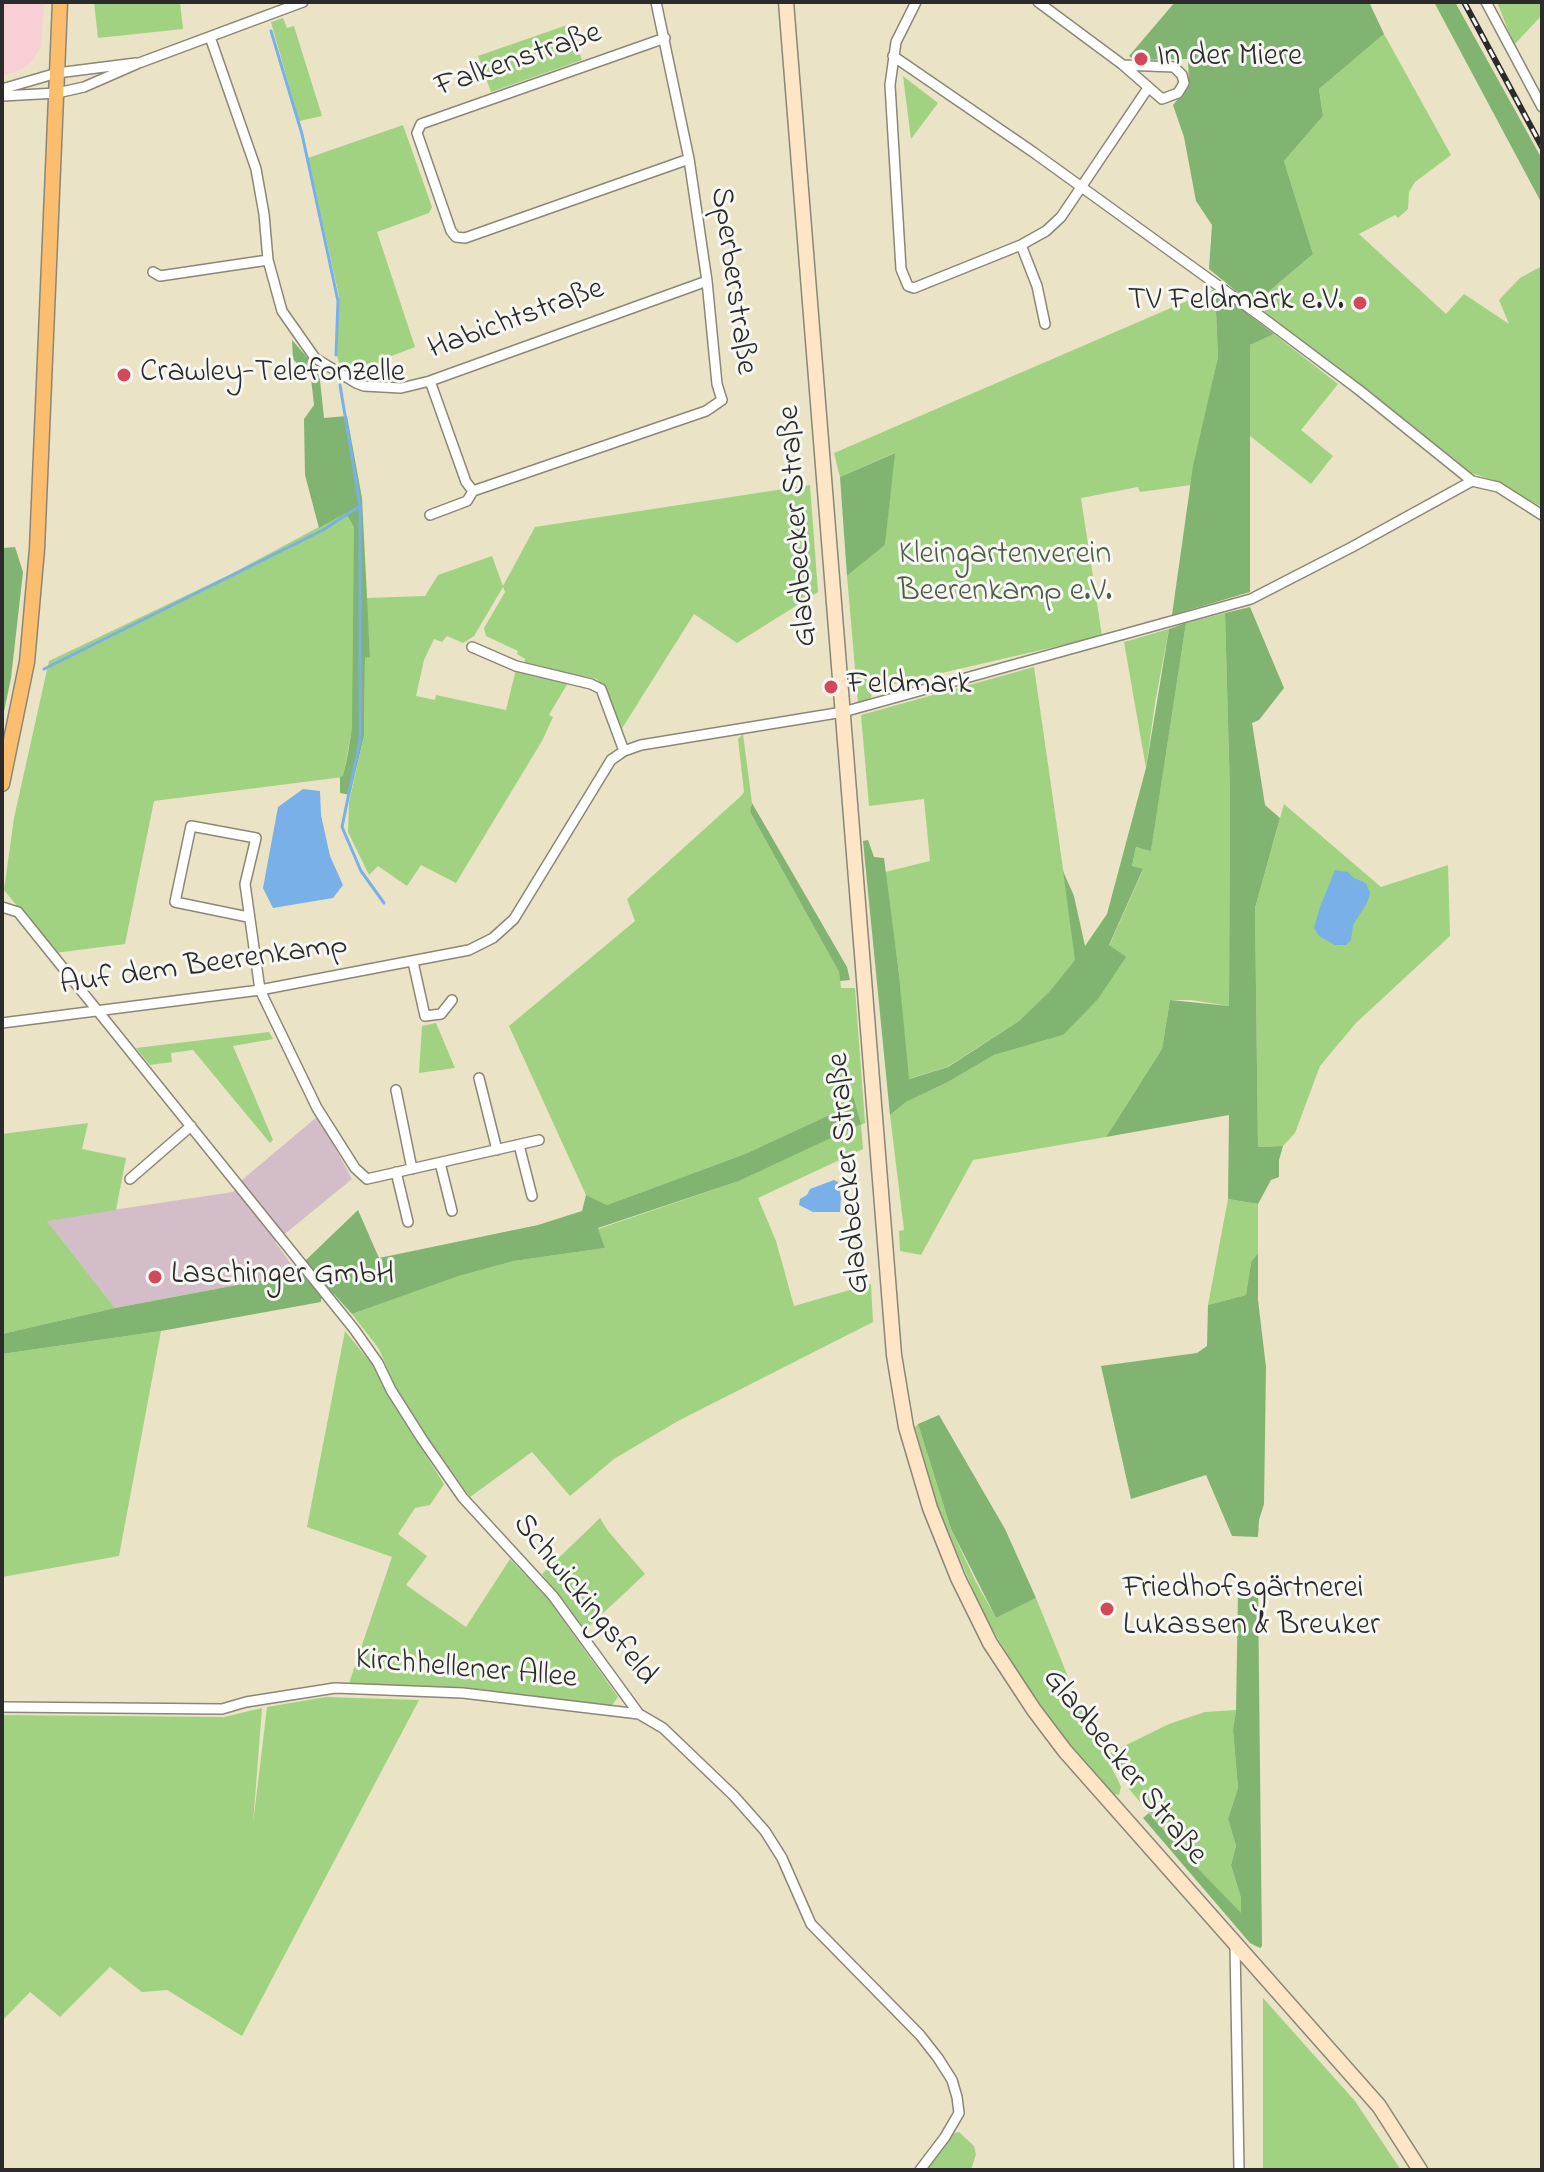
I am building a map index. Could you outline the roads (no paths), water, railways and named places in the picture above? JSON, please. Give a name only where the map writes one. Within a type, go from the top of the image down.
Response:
[{"type":"main road","points":[[2,784],[27,662],[37,549],[60,2]]},
{"type":"main road","name":"Gladbecker Straße","points":[[786,2],[894,1355],[906,1427],[930,1508],[958,1578],[990,1643],[1034,1710],[1065,1751],[1379,2106],[1420,2170]]},
{"type":"street","points":[[2,96],[57,93],[84,87],[116,76],[139,63],[303,2]]},
{"type":"street","name":"Sperberstraße","points":[[430,515],[467,501],[473,491],[706,411],[722,400],[717,384],[707,281],[689,159],[656,2]]},
{"type":"street","points":[[916,2],[901,28],[893,56],[890,85],[903,278],[908,286],[914,288],[1021,245],[1046,231],[1061,217],[1148,88]]},
{"type":"street","points":[[1038,2],[1123,65],[1162,99],[1178,93],[1184,83],[1182,75],[1174,67],[1123,65]]},
{"type":"street","points":[[1486,2],[1542,107]]},
{"type":"street","name":"Habichtstraße","points":[[210,37],[256,169],[268,260],[282,311],[315,358],[364,386],[401,388],[430,381],[707,281]]},
{"type":"street","name":"Falkenstraße","points":[[665,38],[421,124],[417,133],[451,231],[456,237],[465,238],[689,159]]},
{"type":"street","points":[[893,56],[1080,185],[1254,311],[1472,481],[1498,487],[1542,515]]},
{"type":"street","points":[[2,89],[57,73],[139,63]]},
{"type":"street","points":[[1021,245],[1037,286],[1045,324]]},
{"type":"street","points":[[153,272],[160,276],[268,260]]},
{"type":"street","points":[[430,381],[466,482],[473,491]]},
{"type":"street","points":[[472,647],[516,666],[601,689],[624,751],[641,745],[843,712],[1251,599],[1472,481]]},
{"type":"street","name":"Auf dem Beerenkamp","points":[[2,1023],[260,990],[469,950],[493,938],[514,919],[611,760],[624,751]]},
{"type":"street","points":[[248,917],[175,902],[191,826],[256,838],[245,884],[260,990],[303,1082],[355,1168],[367,1179],[539,1140]]},
{"type":"street","name":"Schwickingsfeld","points":[[2,907],[18,912],[365,1343],[422,1439],[463,1498],[553,1596],[639,1714],[663,1728],[765,1831],[782,1858],[811,1924],[920,2035],[938,2058],[952,2080],[959,2113],[920,2170]]},
{"type":"street","points":[[413,962],[425,1016],[441,1014],[452,1000]]},
{"type":"street","points":[[479,1078],[497,1150]]},
{"type":"street","points":[[396,1090],[412,1169]]},
{"type":"street","points":[[130,1179],[191,1126]]},
{"type":"street","points":[[519,1145],[532,1196]]},
{"type":"street","points":[[440,1163],[452,1211]]},
{"type":"street","points":[[396,1172],[408,1222]]},
{"type":"street","name":"Kirchhellener Allee","points":[[2,1707],[222,1709],[246,1702],[335,1688],[463,1693],[639,1714]]},
{"type":"street","points":[[1235,1945],[1239,2170]]},
{"type":"water","points":[[303,789],[320,791],[321,815],[330,856],[343,885],[333,898],[273,908],[263,888],[278,807]]},
{"type":"water","points":[[1335,870],[1348,872],[1366,883],[1370,893],[1353,925],[1351,940],[1346,945],[1335,945],[1319,936],[1314,928]]},
{"type":"water","points":[[834,1180],[838,1182],[841,1198],[840,1212],[813,1212],[799,1205],[800,1199],[810,1189]]},
{"type":"waterway","points":[[271,31],[302,134],[338,301],[336,355]]},
{"type":"waterway","points":[[44,669],[323,530],[360,506],[340,385]]},
{"type":"waterway","points":[[360,506],[360,740],[342,827],[361,871],[384,903]]},
{"type":"railway","points":[[1464,2],[1542,147]]},
{"type":"place","name":"In der Miere","points":[[1141,59]]},
{"type":"place","name":"TV Feldmark e.V.","points":[[1360,303]]},
{"type":"place","name":"Crawley-Telefonzelle","points":[[124,375]]},
{"type":"place","name":"Feldmark","points":[[831,687]]},
{"type":"place","name":"Laschinger GmbH","points":[[155,1277]]},
{"type":"place","name":"Friedhofsgärtnerei Lukassen & Breuker","points":[[1107,1609]]},
{"type":"park label","name":"Kleingartenverein Beerenkamp e.V.","points":[[1005,576]]}]
